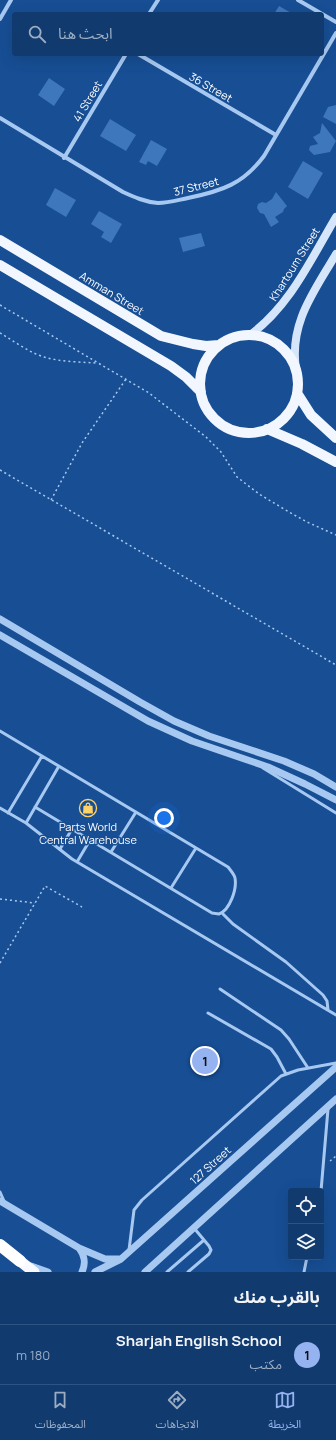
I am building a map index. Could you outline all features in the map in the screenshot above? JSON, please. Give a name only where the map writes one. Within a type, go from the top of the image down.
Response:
[{"type":"highway","points":[[0,1245],[34,1272]]},
{"type":"main road","name":"Khartoum Street","points":[[250,335],[271,318],[287,299],[336,217]]},
{"type":"main road","name":"Amman Street","points":[[0,240],[161,336],[193,344],[219,345]]},
{"type":"main road","points":[[296,369],[291,358],[274,341],[262,336],[250,335],[229,339],[219,345],[212,352],[204,366],[200,381],[204,403],[211,414],[230,429],[248,432],[267,429],[277,424],[287,415],[297,394],[298,381],[295,349],[301,317],[305,306],[336,254]]},
{"type":"main road","points":[[0,264],[171,366],[186,377],[201,392]]},
{"type":"main road","points":[[297,394],[311,415],[336,438]]},
{"type":"main road","points":[[267,429],[302,444],[336,462]]},
{"type":"street","points":[[0,19],[11,0]]},
{"type":"street","points":[[150,12],[158,0]]},
{"type":"street","points":[[298,0],[319,12]]},
{"type":"street","points":[[324,15],[336,22]]},
{"type":"street","name":"37 Street","points":[[324,53],[336,33]]},
{"type":"street","name":"41 Street","points":[[64,158],[125,56]]},
{"type":"street","name":"36 Street","points":[[141,56],[276,135]]},
{"type":"street","name":"37 Street","points":[[0,118],[122,192],[148,201],[166,203],[210,194],[234,184],[250,172],[258,164],[322,56]]},
{"type":"street","points":[[0,619],[174,721],[209,736],[284,761],[314,774],[336,787]]},
{"type":"street","points":[[0,635],[148,721],[192,742],[287,775],[336,800]]},
{"type":"street","name":"127 Street","points":[[96,1272],[121,1259],[336,1067]]},
{"type":"street","points":[[145,1272],[336,1099]]},
{"type":"street","points":[[3,1203],[79,1248],[105,1259],[121,1259]]},
{"type":"street","points":[[79,1248],[85,1259],[85,1265],[82,1272]]},
{"type":"street","points":[[109,1272],[121,1259]]},
{"type":"street","points":[[20,1261],[48,1272]]},
{"type":"lane","points":[[0,731],[228,867],[234,875],[235,884],[227,909],[222,913],[212,913],[35,807]]},
{"type":"lane","points":[[8,813],[42,756]]},
{"type":"lane","points":[[255,763],[336,813]]},
{"type":"lane","points":[[26,823],[59,766]]},
{"type":"lane","points":[[0,808],[26,823],[77,862],[336,1015]]},
{"type":"lane","points":[[111,852],[136,812]]},
{"type":"lane","points":[[60,849],[72,829]]},
{"type":"lane","points":[[77,862],[90,840]]},
{"type":"lane","points":[[171,888],[196,848]]},
{"type":"lane","points":[[222,913],[233,924],[286,962],[323,995],[327,1001],[328,1010]]},
{"type":"lane","points":[[220,989],[281,1030],[289,1039],[308,1068]]},
{"type":"lane","points":[[208,1013],[271,1049],[276,1054],[286,1074]]},
{"type":"lane","points":[[129,1252],[133,1214],[139,1202],[281,1076],[308,1068],[336,1063]]},
{"type":"lane","points":[[321,1188],[328,1106]]},
{"type":"lane","points":[[0,1192],[3,1203]]},
{"type":"lane","points":[[188,1272],[210,1252],[210,1248],[193,1227]]},
{"type":"lane","points":[[167,1272],[204,1240]]},
{"type":"lane","points":[[304,1272],[306,1260]]},
{"type":"path","points":[[0,305],[149,393],[206,437],[221,452],[237,477],[248,486],[289,512],[336,535]]},
{"type":"path","points":[[0,333],[44,357],[65,361],[99,364]]},
{"type":"path","points":[[51,500],[82,442],[126,379]]},
{"type":"path","points":[[0,470],[336,665]]},
{"type":"path","points":[[0,963],[45,886],[82,906]]},
{"type":"path","points":[[0,899],[35,903]]},
{"type":"building","points":[[279,6],[290,12],[275,12]]},
{"type":"building","points":[[49,78],[65,89],[54,106],[38,95]]},
{"type":"building","points":[[336,105],[336,124],[323,117],[328,107]]},
{"type":"building","points":[[110,119],[136,135],[126,151],[100,136]]},
{"type":"building","points":[[322,123],[336,141],[330,152],[314,155],[309,150],[310,146],[318,144],[313,137],[320,133]]},
{"type":"building","points":[[151,140],[167,149],[157,166],[148,161],[146,165],[139,162]]},
{"type":"building","points":[[303,161],[323,173],[308,199],[288,187]]},
{"type":"building","points":[[55,188],[76,200],[66,217],[46,205]]},
{"type":"building","points":[[276,192],[287,206],[283,212],[275,217],[279,222],[271,227],[264,214],[260,213],[257,208],[258,204],[262,202],[266,203],[272,199]]},
{"type":"building","points":[[99,211],[122,224],[111,243],[101,237],[104,232],[91,224]]},
{"type":"building","points":[[201,233],[205,246],[183,252],[179,238]]},
{"type":"place","name":"Parts World Central Warehouse","points":[[88,808]]},
{"type":"place","name":"Sharjah English School","points":[[205,1061]]}]
